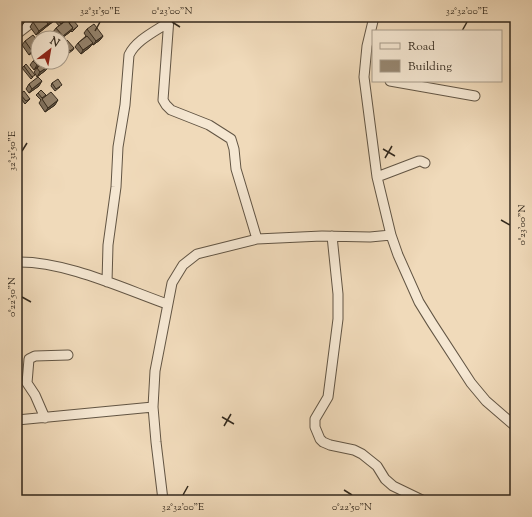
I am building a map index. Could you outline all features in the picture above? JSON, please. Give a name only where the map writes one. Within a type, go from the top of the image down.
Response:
[{"type":"street","points":[[17,34],[40,17]]},
{"type":"street","points":[[374,17],[367,46],[369,77],[377,177],[391,235],[398,255],[419,302],[432,323],[471,383],[486,401],[515,426]]},
{"type":"street","points":[[169,20],[163,100],[171,110],[210,125],[231,140],[234,149],[236,169],[257,239]]},
{"type":"street","points":[[107,282],[108,245],[116,187],[118,147],[125,105],[129,55],[136,45],[169,20]]},
{"type":"street","points":[[396,82],[475,96]]},
{"type":"street","points":[[377,177],[419,161],[424,163]]},
{"type":"street","points":[[163,500],[153,407],[155,371],[172,283],[183,265],[197,254],[257,239],[332,236],[370,237],[391,235]]},
{"type":"street","points":[[332,236],[338,294],[338,319],[328,397],[315,419],[315,427],[320,439],[324,442],[330,445],[354,450],[362,454],[377,466],[385,479],[392,486],[422,500]]},
{"type":"street","points":[[17,262],[46,264],[86,274],[167,304]]},
{"type":"street","points":[[45,418],[27,383],[29,358],[34,356],[68,355]]},
{"type":"street","points":[[17,420],[153,407]]},
{"type":"building","points":[[17,17],[23,17],[25,21],[17,26]]},
{"type":"building","points":[[40,17],[43,17],[48,24],[38,30],[33,22]]},
{"type":"building","points":[[46,17],[56,17],[50,22]]},
{"type":"building","points":[[59,17],[63,17],[65,20],[61,24],[57,19]]},
{"type":"building","points":[[67,20],[73,28],[70,30],[58,30],[56,28]]},
{"type":"building","points":[[73,20],[78,26],[73,30],[69,23]]},
{"type":"building","points":[[94,24],[103,36],[96,41],[87,29]]},
{"type":"building","points":[[87,36],[93,43],[83,50],[78,43]]},
{"type":"building","points":[[30,37],[30,48],[25,41]]},
{"type":"building","points":[[70,43],[74,48],[70,51]]},
{"type":"building","points":[[20,59],[22,61],[19,64],[17,61]]},
{"type":"building","points":[[26,64],[35,75],[32,77],[24,66]]},
{"type":"building","points":[[38,77],[42,81],[32,89],[29,84]]},
{"type":"building","points":[[58,79],[62,85],[56,89],[52,83]]},
{"type":"building","points":[[41,90],[46,95],[42,98],[38,93]]},
{"type":"building","points":[[24,91],[30,99],[26,101],[20,94]]},
{"type":"building","points":[[51,92],[58,100],[48,108],[42,99]]}]
